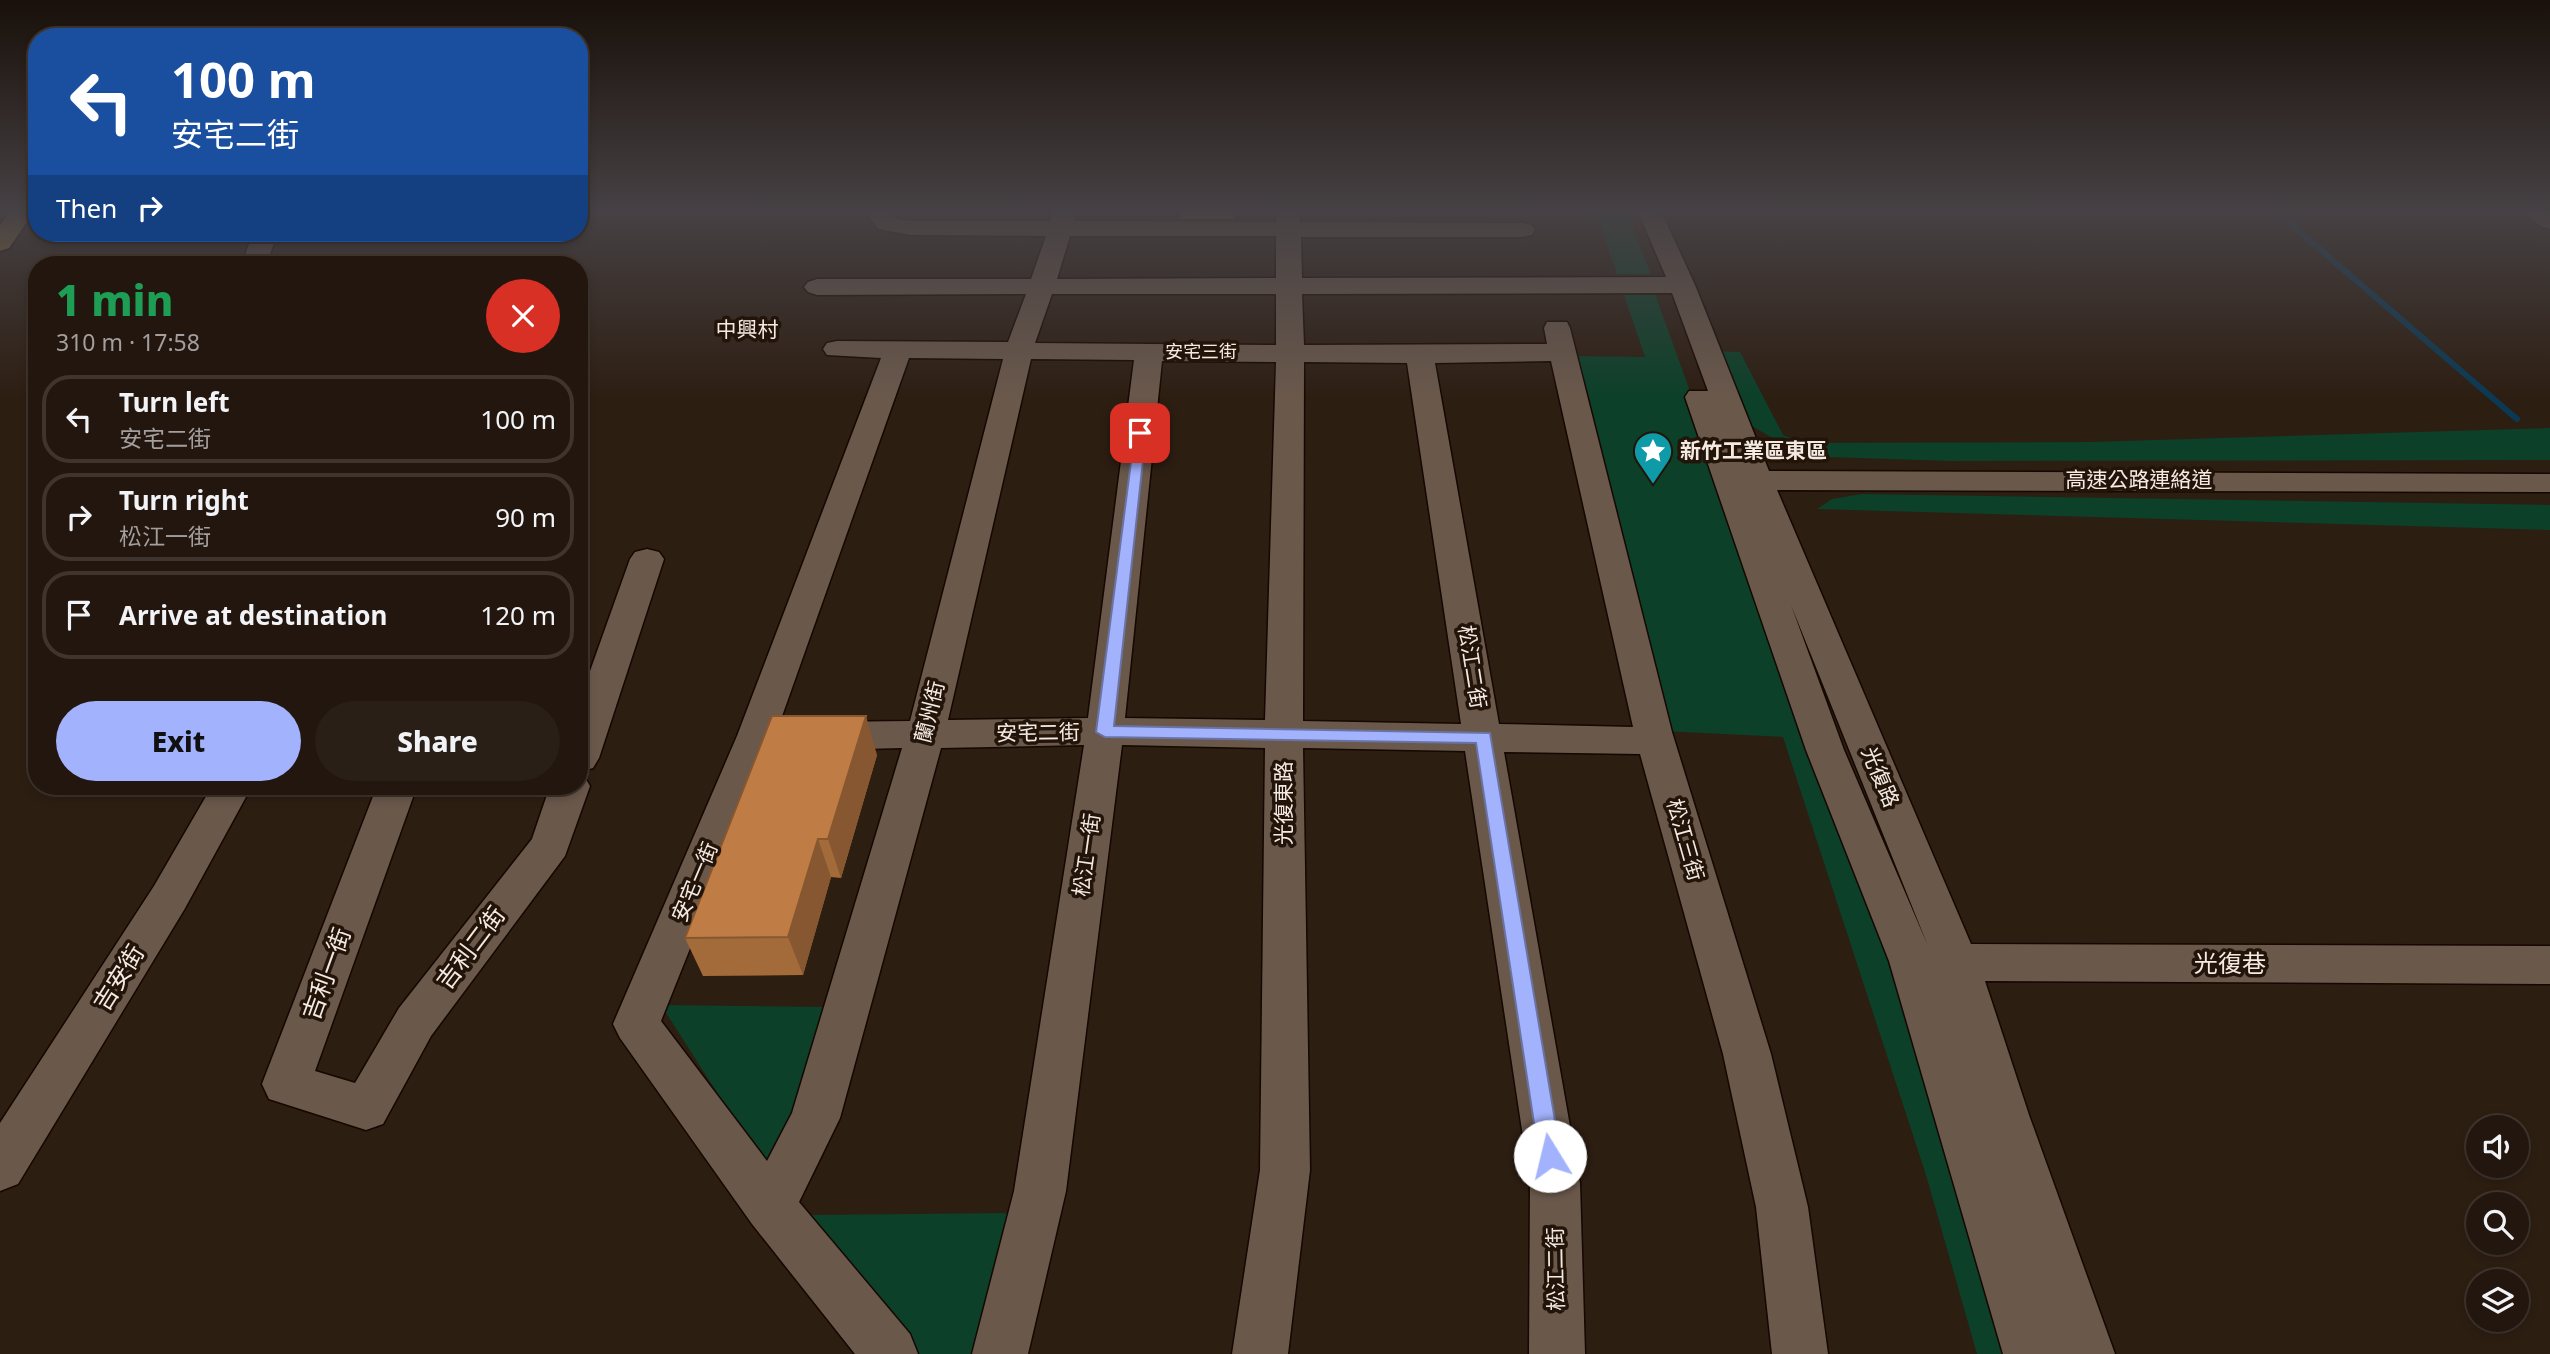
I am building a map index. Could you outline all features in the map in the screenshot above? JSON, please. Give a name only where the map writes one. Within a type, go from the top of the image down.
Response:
[{"type":"street","name":"蘭州街","points":[[770,1207],[815,1118],[925,736],[1019,350],[1046,272]]},
{"type":"street","name":"光復東路","points":[[1260,1354],[1285,1170],[1284,734],[1290,352],[1287,272]]},
{"type":"street","name":"光復路","points":[[1664,272],[1738,432],[1743,480],[1775,526],[1957,962],[2004,1115],[2087,1354]]},
{"type":"street","name":"光復路","points":[[1667,272],[1743,480],[1825,750],[1911,961],[2031,1354]]},
{"type":"street","points":[[817,287],[1671,285]]},
{"type":"street","name":"安宅三街","points":[[837,349],[1420,355],[1561,340]]},
{"type":"street","name":"松江三街","points":[[1561,340],[1656,741],[1747,1054],[1782,1207],[1800,1354]]},
{"type":"street","name":"安宅一街","points":[[890,1354],[770,1207],[636,1024],[756,736],[898,349]]},
{"type":"street","name":"松江一街","points":[[1000,1354],[1040,1191],[1105,732],[1149,352]]},
{"type":"street","name":"松江二街","points":[[1420,355],[1555,1183],[1557,1354]]},
{"type":"street","points":[[1738,432],[1782,453],[1856,478]]},
{"type":"street","points":[[1775,526],[1805,503],[1856,478]]},
{"type":"street","name":"高速公路連絡道","points":[[1743,480],[1856,478],[2550,483]]},
{"type":"street","points":[[588,732],[647,559]]},
{"type":"street","name":"安宅二街","points":[[756,736],[1105,732],[1656,741]]},
{"type":"street","name":"吉安街","points":[[0,1167],[169,898],[227,795]]},
{"type":"street","name":"吉利一街","points":[[366,1108],[286,1084],[394,795]]},
{"type":"street","name":"吉利二街","points":[[366,1108],[415,1022],[550,845],[567,795]]},
{"type":"street","name":"光復巷","points":[[1911,961],[2550,965]]},
{"type":"green space","points":[[1616,272],[1651,274],[1617,274]]},
{"type":"green space","points":[[1655,294],[1815,739],[1903,963],[2018,1354],[1977,1354],[1926,1175],[1783,737],[1663,731],[1570,356],[1645,357],[1624,295]]},
{"type":"green space","points":[[1715,351],[1740,352],[1783,435],[1802,443],[2091,442],[2550,428],[2550,460],[1952,461],[1827,457],[1795,451],[1745,422]]},
{"type":"green space","points":[[1862,494],[2550,505],[2550,530],[1817,509],[1832,499]]},
{"type":"green space","points":[[661,1005],[828,1007],[771,1177]]},
{"type":"green space","points":[[1012,1213],[983,1354],[915,1354],[807,1215]]},
{"type":"building","points":[[772,716],[866,716],[828,839],[818,839],[788,937],[685,938]]},
{"type":"waterway","points":[[2346,272],[2517,419]]},
{"type":"place","name":"新竹工業區東區","points":[[1653,485]]},
{"type":"district","name":"中興村","points":[[747,330]]},
{"type":"route","points":[[1140,433],[1105,732],[1484,737],[1550,1156]]}]
